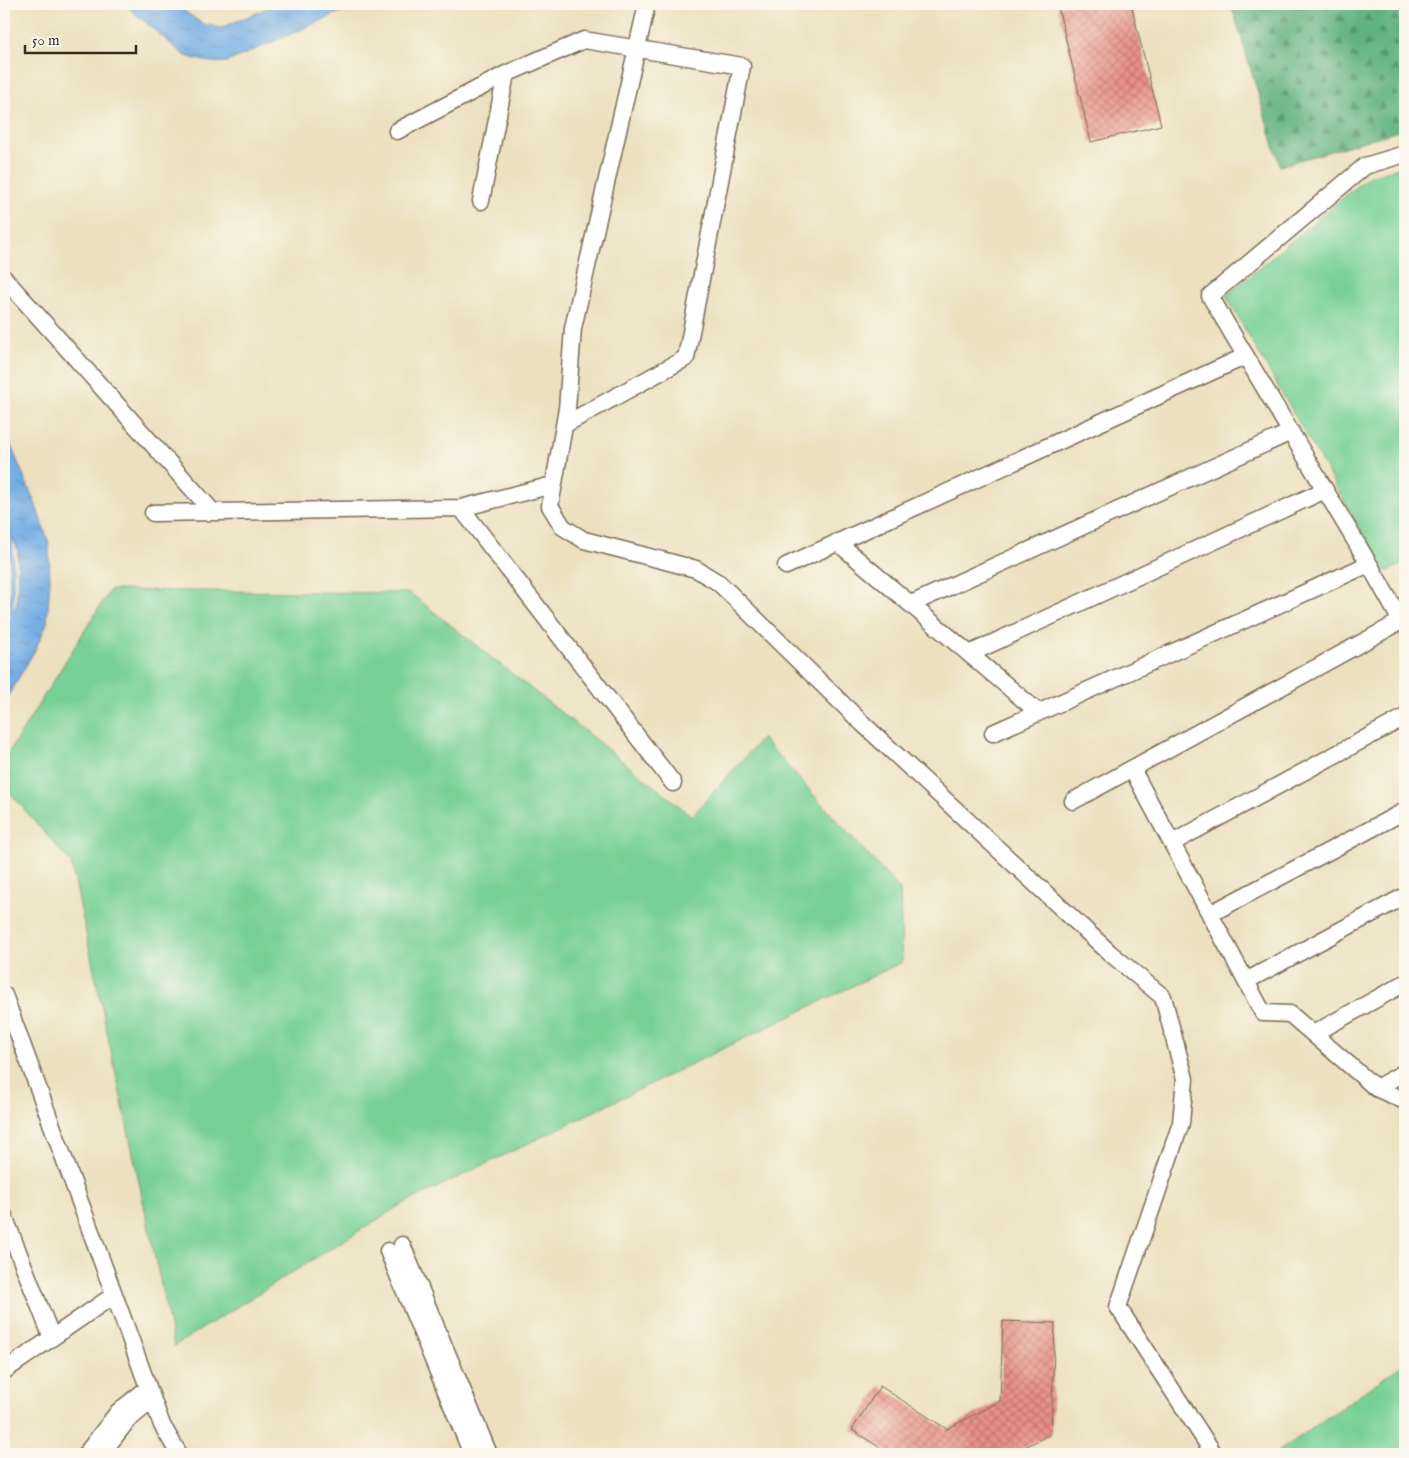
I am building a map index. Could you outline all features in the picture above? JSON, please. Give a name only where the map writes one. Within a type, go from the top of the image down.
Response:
[{"type":"street","points":[[647,4],[573,328],[567,409],[550,506],[563,528],[584,540],[696,569],[720,583],[862,722],[1110,953],[1163,997],[1185,1079],[1180,1124],[1118,1307],[1214,1454]]},
{"type":"street","points":[[397,131],[506,74],[584,40],[742,66],[686,358],[564,425]]},
{"type":"street","points":[[481,201],[506,74]]},
{"type":"street","points":[[1073,801],[1403,620],[1210,296],[1365,166],[1405,154]]},
{"type":"street","points":[[4,278],[213,512]]},
{"type":"street","points":[[786,566],[1246,356]]},
{"type":"street","points":[[911,604],[1291,432]]},
{"type":"street","points":[[153,513],[461,508],[553,485]]},
{"type":"street","points":[[969,654],[1325,490]]},
{"type":"street","points":[[461,508],[673,783]]},
{"type":"street","points":[[837,542],[1038,712]]},
{"type":"street","points":[[993,733],[1369,564]]},
{"type":"street","points":[[1172,844],[1405,717]]},
{"type":"street","points":[[1132,769],[1263,1013],[1290,1014],[1376,1088],[1405,1101]]},
{"type":"street","points":[[1210,914],[1405,810]]},
{"type":"street","points":[[1246,981],[1405,896]]},
{"type":"street","points":[[1313,1034],[1405,982]]},
{"type":"street","points":[[4,995],[150,1394],[162,1425],[179,1454]]},
{"type":"street","points":[[1376,1088],[1405,1072]]},
{"type":"street","points":[[4,1216],[52,1338]]},
{"type":"street","points":[[472,1454],[395,1248],[489,1454]]},
{"type":"street","points":[[4,1371],[114,1295]]},
{"type":"street","points":[[86,1454],[113,1418],[150,1394]]},
{"type":"street","points":[[101,1454],[150,1394]]},
{"type":"green space","points":[[1231,4],[1405,4],[1405,129],[1280,166]]},
{"type":"green space","points":[[1405,166],[1405,564],[1385,572],[1226,296],[1369,176]]},
{"type":"green space","points":[[110,590],[410,593],[692,816],[762,738],[900,890],[902,962],[399,1206],[174,1346],[71,863],[4,786],[4,760]]},
{"type":"green space","points":[[1405,1363],[1405,1454],[1275,1454]]},
{"type":"water","points":[[124,4],[175,4],[201,23],[221,28],[277,4],[359,4],[227,62],[221,62],[205,61],[184,55]]},
{"type":"water","points":[[4,429],[35,503],[49,543],[50,580],[47,623],[35,650],[4,703],[4,636],[17,604],[18,551],[4,514]]},
{"type":"building","points":[[1070,4],[1131,4],[1161,125],[1091,142],[1058,7]]},
{"type":"building","points":[[1003,1321],[1055,1323],[1051,1434],[1011,1454],[890,1454],[852,1430],[880,1386],[947,1429],[1000,1401]]},
{"type":"waterway","points":[[4,520],[11,538],[12,620]]}]
